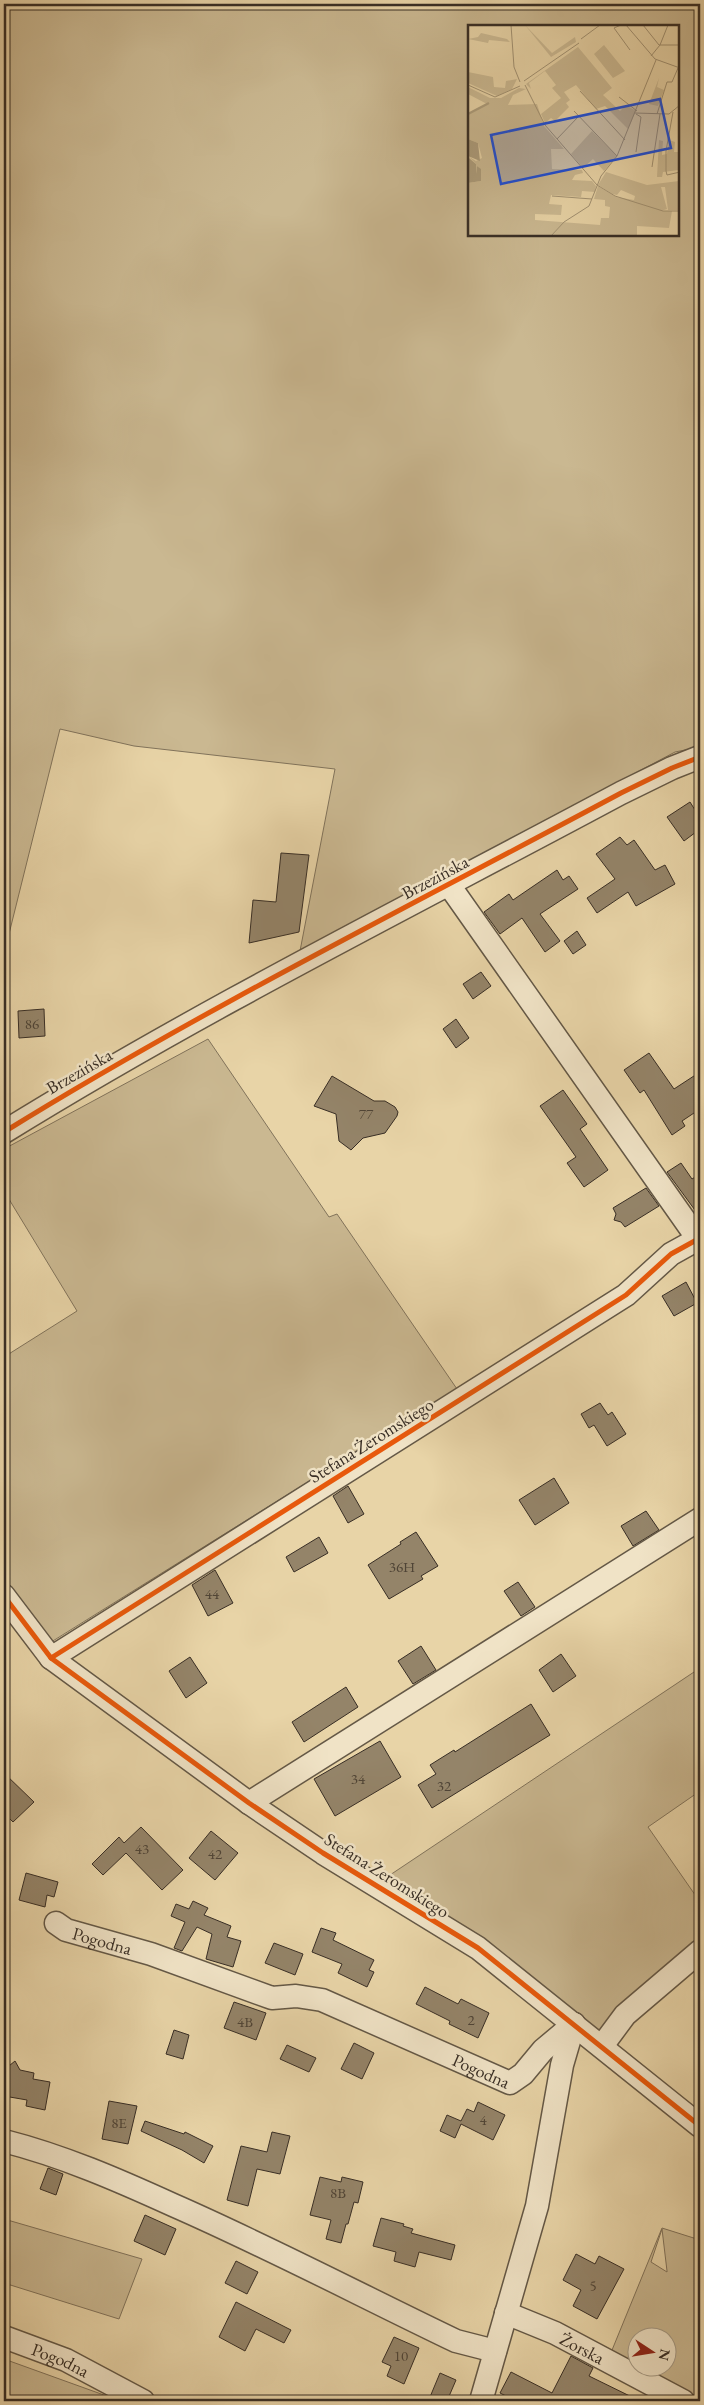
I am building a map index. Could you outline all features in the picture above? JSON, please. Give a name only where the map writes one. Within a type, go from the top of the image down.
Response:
[{"type":"street","name":"Brzezińska","points":[[4,1132],[73,1089],[449,885],[621,793],[672,768],[700,757]]},
{"type":"street","name":"Brzezińska","points":[[449,885],[699,1238]]},
{"type":"street","name":"Stefana Żeromskiego","points":[[51,1658],[626,1296],[671,1254],[699,1238]]},
{"type":"street","points":[[248,1804],[700,1519]]},
{"type":"street","name":"Stefana Żeromskiego","points":[[4,1596],[51,1658],[248,1804],[331,1858],[478,1948],[700,2126]]},
{"type":"street","name":"Pogodna","points":[[56,1923],[66,1930],[151,1954],[272,1998],[296,1996],[322,2000],[510,2083],[523,2074],[543,2050],[574,2024]]},
{"type":"street","points":[[602,2046],[625,2015],[700,1950]]},
{"type":"street","points":[[481,2401],[537,2206],[562,2065],[574,2024]]},
{"type":"street","points":[[4,2141],[62,2158],[149,2194],[237,2233],[456,2341],[495,2351]]},
{"type":"street","name":"Żorska","points":[[506,2313],[556,2333],[683,2401]]},
{"type":"street","name":"Pogodna","points":[[4,2337],[66,2360],[143,2401]]},
{"type":"shaded area","points":[[4,4],[700,4],[700,747],[675,752],[300,951],[335,769],[134,746],[60,729],[4,954]]},
{"type":"shaded area","points":[[208,1039],[329,1217],[337,1214],[457,1389],[48,1644],[4,1582],[4,1357],[77,1311],[4,1191],[4,1149]]},
{"type":"shaded area","points":[[700,1668],[700,1791],[648,1827],[700,1902],[700,1943],[601,2034],[381,1881]]},
{"type":"shaded area","points":[[4,2219],[142,2259],[119,2319],[4,2283]]},
{"type":"shaded area","points":[[662,2228],[700,2240],[700,2401],[687,2401],[648,2378],[676,2378],[676,2328],[626,2328],[626,2365],[610,2355]],"holes":[[[662,2229],[667,2271],[651,2262]]]},
{"type":"shaded area","points":[[4,2359],[115,2399],[114,2401],[4,2401]]},
{"type":"building","points":[[690,802],[700,818],[700,829],[684,841],[667,817]]},
{"type":"building","points":[[620,837],[627,845],[634,840],[655,870],[665,865],[675,884],[636,906],[628,892],[597,913],[587,898],[615,879],[596,854]]},
{"type":"building","points":[[281,853],[309,855],[299,932],[249,943],[253,900],[276,902]]},
{"type":"building","points":[[557,870],[563,880],[569,876],[578,889],[540,914],[560,941],[545,952],[522,918],[500,934],[484,912],[509,894],[513,900]]},
{"type":"building","points":[[577,931],[586,945],[573,954],[564,941]]},
{"type":"building","points":[[481,972],[491,986],[473,999],[463,984]]},
{"type":"building","points":[[44,1009],[45,1036],[19,1038],[18,1011]]},
{"type":"building","points":[[456,1019],[469,1038],[456,1048],[443,1029]]},
{"type":"building","points":[[649,1053],[674,1089],[700,1072],[700,1109],[682,1121],[685,1126],[672,1135],[644,1090],[640,1093],[624,1070]]},
{"type":"building","points":[[332,1076],[374,1101],[385,1101],[395,1107],[398,1112],[397,1116],[385,1133],[363,1138],[351,1150],[339,1141],[336,1114],[314,1106]]},
{"type":"building","points":[[563,1090],[587,1124],[580,1129],[608,1170],[584,1187],[567,1163],[576,1157],[540,1106]]},
{"type":"building","points":[[681,1163],[692,1179],[700,1174],[700,1217],[667,1172]]},
{"type":"building","points":[[646,1188],[659,1206],[625,1227],[621,1222],[614,1220],[616,1214],[613,1208]]},
{"type":"building","points":[[686,1282],[697,1303],[674,1316],[662,1296]]},
{"type":"building","points":[[600,1403],[608,1415],[612,1412],[626,1434],[607,1446],[594,1425],[589,1428],[581,1414]]},
{"type":"building","points":[[554,1478],[569,1503],[535,1525],[519,1500]]},
{"type":"building","points":[[348,1486],[364,1514],[348,1523],[333,1496]]},
{"type":"building","points":[[646,1511],[659,1530],[633,1546],[621,1526]]},
{"type":"building","points":[[416,1532],[438,1566],[421,1576],[423,1579],[389,1599],[368,1565]]},
{"type":"building","points":[[319,1537],[328,1553],[294,1572],[286,1557]]},
{"type":"building","points":[[215,1570],[233,1603],[208,1616],[192,1585]]},
{"type":"building","points":[[518,1582],[535,1607],[521,1616],[504,1591]]},
{"type":"building","points":[[421,1646],[436,1670],[413,1684],[398,1661]]},
{"type":"building","points":[[561,1654],[576,1676],[553,1692],[539,1670]]},
{"type":"building","points":[[190,1657],[207,1683],[186,1698],[169,1671]]},
{"type":"building","points":[[346,1687],[358,1707],[304,1742],[292,1722]]},
{"type":"building","points":[[531,1704],[550,1735],[432,1808],[418,1785],[436,1774],[430,1765],[454,1750],[455,1752]]},
{"type":"building","points":[[380,1741],[401,1777],[335,1816],[314,1779]]},
{"type":"building","points":[[4,1773],[34,1802],[13,1822],[4,1813]]},
{"type":"building","points":[[141,1827],[183,1870],[162,1890],[126,1853],[103,1875],[92,1864],[119,1837],[124,1843]]},
{"type":"building","points":[[211,1831],[238,1853],[215,1880],[189,1858]]},
{"type":"building","points":[[26,1873],[58,1882],[54,1897],[47,1895],[45,1907],[19,1900]]},
{"type":"building","points":[[193,1901],[208,1908],[204,1915],[231,1926],[227,1937],[241,1941],[233,1967],[206,1959],[212,1934],[197,1927],[182,1951],[174,1948],[185,1922],[171,1916],[176,1904],[189,1909]]},
{"type":"building","points":[[321,1928],[336,1933],[333,1940],[374,1960],[369,1970],[374,1972],[367,1987],[338,1973],[342,1964],[312,1952]]},
{"type":"building","points":[[274,1943],[303,1954],[295,1975],[265,1963]]},
{"type":"building","points":[[425,1987],[458,2004],[461,1999],[489,2013],[478,2038],[449,2024],[450,2021],[416,2004]]},
{"type":"building","points":[[234,2002],[266,2013],[256,2040],[224,2028]]},
{"type":"building","points":[[174,2030],[189,2035],[183,2059],[166,2054]]},
{"type":"building","points":[[354,2043],[374,2053],[362,2079],[341,2069]]},
{"type":"building","points":[[287,2045],[316,2058],[309,2072],[280,2059]]},
{"type":"building","points":[[15,2061],[20,2070],[34,2073],[33,2079],[50,2082],[45,2110],[26,2106],[27,2100],[4,2096],[4,2070]]},
{"type":"building","points":[[109,2101],[137,2106],[128,2144],[102,2139]]},
{"type":"building","points":[[478,2102],[505,2115],[493,2140],[461,2124],[455,2138],[440,2131],[447,2115],[461,2121],[467,2109],[474,2112]]},
{"type":"building","points":[[145,2121],[184,2134],[185,2132],[213,2146],[204,2163],[182,2150],[141,2131]]},
{"type":"building","points":[[272,2132],[290,2136],[280,2174],[257,2169],[248,2206],[227,2200],[241,2146],[267,2152]]},
{"type":"building","points":[[48,2168],[63,2174],[56,2195],[40,2189]]},
{"type":"building","points":[[320,2177],[341,2182],[342,2177],[363,2182],[358,2203],[354,2202],[341,2243],[326,2239],[331,2220],[310,2215]]},
{"type":"building","points":[[145,2215],[176,2229],[165,2255],[134,2241]]},
{"type":"building","points":[[381,2218],[404,2224],[403,2226],[413,2229],[411,2233],[455,2245],[451,2260],[419,2252],[415,2267],[394,2261],[396,2252],[373,2246]]},
{"type":"building","points":[[576,2254],[595,2264],[599,2256],[624,2269],[597,2319],[573,2306],[581,2290],[563,2280]]},
{"type":"building","points":[[236,2261],[258,2272],[247,2294],[225,2283]]},
{"type":"building","points":[[236,2302],[291,2330],[284,2343],[256,2329],[245,2351],[219,2337]]},
{"type":"building","points":[[394,2337],[419,2348],[404,2384],[387,2376],[391,2366],[382,2362]]},
{"type":"building","points":[[571,2356],[593,2368],[589,2376],[640,2401],[516,2401],[500,2393],[511,2372],[552,2393]]},
{"type":"building","points":[[440,2373],[456,2380],[447,2401],[439,2401],[430,2397]]},
{"type":"cycle path","points":[[4,1132],[232,1000],[621,793],[672,768],[700,757]]},
{"type":"cycle path","points":[[51,1658],[626,1295],[671,1254],[700,1238]]},
{"type":"cycle path","points":[[4,1596],[51,1658],[249,1803],[323,1853],[478,1948],[700,2126]]}]
